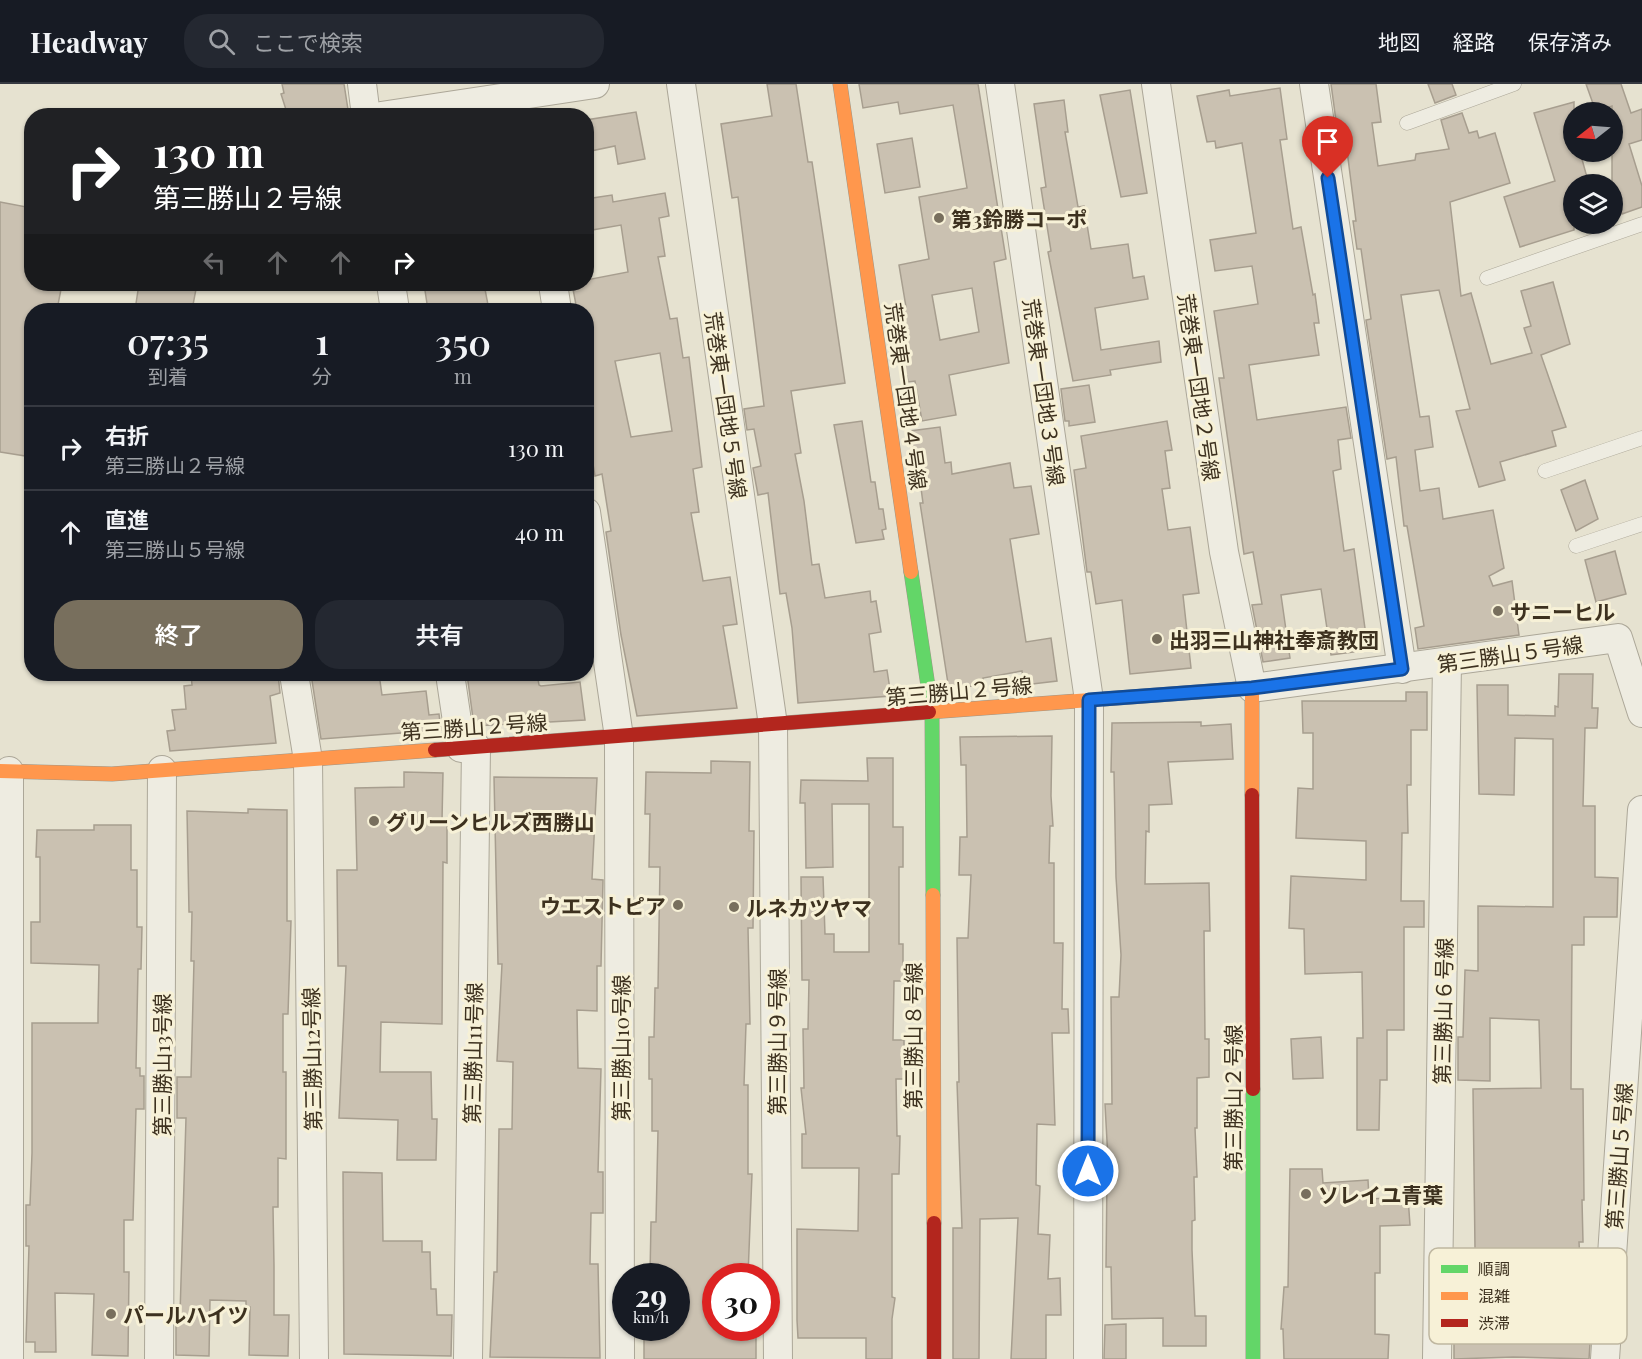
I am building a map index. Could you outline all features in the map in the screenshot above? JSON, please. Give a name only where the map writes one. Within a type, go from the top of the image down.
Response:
[{"type":"street","points":[[362,84],[365,108]]},
{"type":"street","points":[[445,108],[526,98],[595,84]]},
{"type":"street","name":"荒巻東一団地５号線","points":[[681,84],[773,725]]},
{"type":"street","name":"荒巻東一団地４号線","points":[[840,84],[932,713]]},
{"type":"street","name":"荒巻東一団地３号線","points":[[1000,84],[1089,700],[1088,1359]]},
{"type":"street","name":"荒巻東一団地２号線","points":[[1156,84],[1224,552],[1252,688]]},
{"type":"street","points":[[1314,84],[1402,669]]},
{"type":"street","name":"第三勝山10号線","points":[[594,566],[619,736],[620,1359]]},
{"type":"street","name":"第三勝山５号線","points":[[1252,688],[1618,638],[1642,713]]},
{"type":"street","name":"第三勝山６号線","points":[[1439,1248],[1448,662]]},
{"type":"street","name":"第三勝山12号線","points":[[295,681],[308,760],[314,1359]]},
{"type":"street","name":"第三勝山11号線","points":[[452,681],[468,748],[468,1359]]},
{"type":"street","name":"第三勝山２号線","points":[[5,771],[112,774],[1252,688],[1253,1359]]},
{"type":"street","name":"第三勝山８号線","points":[[932,713],[934,1359]]},
{"type":"street","name":"第三勝山９号線","points":[[773,725],[778,1359]]},
{"type":"street","name":"第三勝山13号線","points":[[159,1359],[162,770]]},
{"type":"street","points":[[5,771],[9,1359]]},
{"type":"street","name":"第三勝山５号線","points":[[1612,1248],[1642,810]]},
{"type":"street","name":"第三勝山６号線","points":[[1437,1344],[1437,1359]]},
{"type":"street","name":"第三勝山５号線","points":[[1605,1359],[1606,1344]]},
{"type":"lane","points":[[1407,123],[1514,84]]},
{"type":"lane","points":[[1487,278],[1642,224]]},
{"type":"lane","points":[[1545,471],[1642,438]]},
{"type":"lane","points":[[1576,546],[1642,524]]},
{"type":"building","points":[[282,84],[344,84],[348,108],[285,108],[281,94],[284,93]]},
{"type":"building","points":[[767,84],[796,84],[808,162],[812,162],[845,383],[791,391],[801,453],[795,454],[812,565],[819,564],[825,598],[870,591],[871,602],[876,601],[881,632],[869,634],[874,672],[887,670],[891,696],[798,703],[792,628],[786,593],[780,594],[768,493],[758,495],[753,468],[761,466],[754,429],[747,430],[744,409],[764,406],[738,197],[732,198],[721,124],[772,116]]},
{"type":"building","points":[[859,84],[978,84],[1006,259],[994,262],[1009,363],[949,375],[956,415],[922,421],[915,381],[908,382],[907,376],[902,377],[897,346],[903,345],[896,308],[906,307],[899,265],[929,259],[919,197],[967,188],[953,105],[900,114],[898,102],[863,108]],"holes":[[[972,288],[979,332],[940,340],[932,295]]]},
{"type":"building","points":[[1331,84],[1376,84],[1381,122],[1372,123],[1378,166],[1415,160],[1416,154],[1449,149],[1441,120],[1462,113],[1469,133],[1477,131],[1479,138],[1495,133],[1510,183],[1450,202],[1461,296],[1471,293],[1491,364],[1532,353],[1524,328],[1531,326],[1521,291],[1553,282],[1570,344],[1541,355],[1566,427],[1552,431],[1556,446],[1500,462],[1505,480],[1479,487],[1456,411],[1470,409],[1439,290],[1401,295],[1420,417],[1429,416],[1433,447],[1415,450],[1420,491],[1439,488],[1443,519],[1493,510],[1504,568],[1489,576],[1493,586],[1512,581],[1519,635],[1418,649],[1415,628],[1424,626],[1407,526],[1404,526],[1396,457],[1387,459],[1366,320],[1371,319],[1361,249],[1357,249],[1353,221],[1356,221],[1344,127],[1337,128]]},
{"type":"building","points":[[1428,84],[1452,84],[1456,95],[1435,103]]},
{"type":"building","points":[[1586,84],[1621,84],[1631,113],[1642,109],[1642,140],[1629,144],[1642,186],[1642,207],[1623,214],[1623,174],[1612,174],[1612,162],[1623,162],[1623,102],[1592,102]]},
{"type":"building","points":[[1280,88],[1287,139],[1280,140],[1293,229],[1301,227],[1313,295],[1315,294],[1319,323],[1314,323],[1319,355],[1249,365],[1257,420],[1346,407],[1351,438],[1338,440],[1341,469],[1333,471],[1344,551],[1354,549],[1368,650],[1331,655],[1321,589],[1281,595],[1290,658],[1263,662],[1252,605],[1262,604],[1253,552],[1244,554],[1219,378],[1224,378],[1214,311],[1258,304],[1252,266],[1215,271],[1210,240],[1256,233],[1242,143],[1216,148],[1215,141],[1207,142],[1197,96],[1229,90],[1230,96]]},
{"type":"building","points":[[1130,90],[1147,193],[1121,197],[1100,95]]},
{"type":"building","points":[[1064,100],[1068,132],[1065,132],[1078,207],[1084,206],[1091,249],[1128,244],[1133,278],[1144,276],[1148,299],[1095,308],[1101,350],[1159,341],[1161,362],[1110,370],[1111,375],[1073,381],[1048,252],[1051,251],[1041,188],[1046,187],[1034,104]]},
{"type":"building","points":[[1563,105],[1563,162],[1583,162],[1586,174],[1563,174],[1563,233],[1520,247],[1504,197],[1555,181],[1534,113]]},
{"type":"building","points":[[636,112],[645,159],[618,164],[615,146],[594,150],[594,119]]},
{"type":"building","points":[[912,138],[920,187],[885,193],[877,144]]},
{"type":"building","points":[[665,193],[669,216],[659,218],[665,256],[658,257],[670,319],[677,318],[683,358],[689,357],[702,467],[693,469],[699,512],[691,513],[703,581],[730,577],[737,624],[723,626],[737,708],[637,716],[621,635],[606,532],[611,531],[602,474],[595,476],[594,470],[594,303],[576,303],[573,291],[594,291],[594,278],[628,272],[621,225],[594,230],[594,198],[612,195],[613,202]],"holes":[[[660,353],[672,431],[631,437],[615,361]]]},
{"type":"building","points":[[0,202],[24,206],[24,291],[61,291],[58,303],[24,303],[24,456],[0,452]]},
{"type":"building","points":[[138,291],[196,291],[193,303],[136,303]]},
{"type":"building","points":[[425,291],[485,291],[488,303],[427,303]]},
{"type":"building","points":[[1089,385],[1095,422],[1069,426],[1069,421],[1065,421],[1061,389]]},
{"type":"building","points":[[862,421],[871,482],[875,482],[879,509],[883,509],[886,529],[882,530],[884,539],[856,543],[834,425]]},
{"type":"building","points":[[1167,421],[1172,450],[1165,451],[1170,488],[1162,489],[1168,530],[1190,527],[1199,593],[1183,595],[1191,668],[1130,674],[1122,600],[1096,604],[1091,572],[1087,572],[1074,470],[1086,468],[1081,436]]},
{"type":"building","points":[[940,427],[945,463],[951,462],[952,474],[1010,463],[1014,488],[1031,486],[1039,534],[1010,539],[1026,642],[1051,638],[1057,681],[1024,685],[1022,671],[983,678],[984,684],[949,690],[920,503],[923,503],[917,459],[914,460],[910,431]]},
{"type":"building","points":[[1585,480],[1598,519],[1576,531],[1561,490]]},
{"type":"building","points":[[1615,551],[1626,594],[1596,602],[1585,560]]},
{"type":"building","points":[[1559,674],[1593,674],[1592,708],[1598,708],[1597,728],[1585,728],[1583,806],[1595,806],[1595,877],[1618,878],[1617,917],[1584,917],[1584,945],[1572,945],[1571,1089],[1583,1089],[1583,1242],[1579,1242],[1579,1248],[1475,1248],[1473,1089],[1541,1088],[1539,1020],[1490,1018],[1490,1081],[1458,1080],[1458,1037],[1463,1037],[1465,970],[1478,971],[1478,906],[1553,907],[1553,739],[1515,738],[1514,795],[1479,794],[1477,685],[1508,685],[1508,715],[1555,716],[1555,706],[1558,707]]},
{"type":"building","points":[[192,681],[279,681],[280,693],[270,696],[276,743],[170,751],[167,731],[175,730],[172,710],[186,709],[184,686],[192,685]]},
{"type":"building","points":[[312,681],[380,681],[382,695],[426,691],[429,715],[439,714],[441,730],[321,739]]},
{"type":"building","points":[[468,681],[538,681],[541,686],[580,682],[585,720],[474,726]]},
{"type":"building","points":[[1406,692],[1427,692],[1427,730],[1411,730],[1411,785],[1407,785],[1408,833],[1402,833],[1401,901],[1424,901],[1424,927],[1404,927],[1404,1030],[1387,1030],[1387,1080],[1380,1080],[1379,1130],[1357,1130],[1357,1038],[1363,1038],[1362,972],[1305,974],[1304,929],[1289,928],[1291,876],[1366,880],[1366,841],[1296,838],[1298,788],[1313,789],[1313,733],[1303,733],[1302,701],[1406,701]]},
{"type":"building","points":[[1201,722],[1201,726],[1231,724],[1233,759],[1168,762],[1172,804],[1149,805],[1149,832],[1146,831],[1145,884],[1209,883],[1210,931],[1204,931],[1205,1039],[1209,1039],[1209,1077],[1197,1078],[1197,1128],[1195,1128],[1197,1177],[1194,1177],[1195,1220],[1192,1221],[1195,1316],[1206,1316],[1206,1346],[1163,1346],[1163,1318],[1112,1319],[1111,1267],[1106,1267],[1107,1178],[1109,1178],[1105,1104],[1112,1104],[1111,997],[1119,997],[1121,955],[1116,877],[1114,772],[1111,772],[1112,723]]},
{"type":"building","points":[[1052,736],[1053,826],[1050,826],[1049,863],[1054,863],[1054,943],[1063,943],[1062,1009],[1068,1009],[1069,1033],[1052,1033],[1055,1125],[1037,1124],[1036,1185],[1040,1186],[1038,1234],[1050,1235],[1048,1279],[1060,1278],[1061,1315],[1046,1315],[1046,1359],[1011,1359],[1018,1218],[980,1219],[979,1359],[953,1359],[953,1228],[962,1228],[957,1082],[959,1082],[957,938],[968,938],[971,875],[959,875],[960,837],[967,837],[966,765],[961,765],[960,737]]},
{"type":"building","points":[[867,758],[893,758],[893,827],[903,827],[903,867],[899,867],[899,944],[903,944],[903,981],[894,981],[893,1040],[904,1040],[904,1079],[896,1079],[897,1136],[900,1136],[899,1174],[892,1174],[892,1297],[895,1298],[892,1319],[892,1359],[866,1359],[866,1338],[798,1338],[797,1320],[797,1229],[858,1231],[859,1168],[802,1168],[802,1134],[806,1134],[801,1088],[804,1088],[803,1029],[808,1029],[809,980],[802,980],[801,877],[823,877],[825,934],[834,934],[834,952],[869,952],[869,804],[832,804],[833,867],[806,868],[805,803],[800,803],[801,780],[868,781]]},
{"type":"building","points":[[711,761],[750,762],[749,831],[754,831],[753,928],[748,928],[750,1024],[746,1024],[744,1085],[748,1085],[748,1174],[752,1174],[749,1263],[702,1263],[702,1341],[756,1341],[756,1359],[644,1359],[644,1341],[690,1341],[690,1263],[650,1263],[651,1222],[656,1222],[658,1131],[652,1131],[649,1037],[654,1037],[655,988],[658,988],[660,867],[649,867],[650,814],[645,814],[646,772],[711,773]]},
{"type":"building","points":[[404,772],[443,773],[442,821],[447,821],[447,863],[443,862],[442,1024],[381,1022],[380,1072],[431,1072],[432,1119],[437,1119],[436,1160],[397,1160],[398,1120],[339,1118],[346,966],[338,966],[337,870],[357,870],[355,788],[404,787]]},
{"type":"building","points":[[494,777],[597,778],[592,879],[603,880],[601,966],[597,966],[597,1011],[577,1010],[578,1068],[601,1069],[598,1172],[603,1172],[603,1213],[591,1213],[590,1264],[598,1264],[600,1358],[490,1357],[494,1272],[497,1272],[499,1129],[512,1129],[513,1062],[497,1061],[502,964],[498,964]]},
{"type":"building","points":[[248,809],[287,810],[287,921],[291,921],[288,1014],[283,1014],[286,1159],[278,1158],[278,1207],[273,1207],[274,1315],[289,1315],[288,1356],[249,1355],[250,1307],[246,1307],[246,1301],[210,1300],[209,1356],[176,1355],[176,1314],[180,1314],[186,1118],[177,1118],[177,1077],[191,1077],[194,961],[191,961],[192,912],[189,912],[187,811],[248,813]]},
{"type":"building","points":[[94,825],[131,825],[131,870],[137,870],[137,927],[142,927],[141,969],[138,969],[136,1068],[140,1068],[140,1076],[144,1076],[144,1109],[136,1109],[133,1220],[124,1220],[124,1272],[129,1272],[128,1356],[92,1355],[94,1294],[55,1293],[56,1352],[35,1352],[35,1342],[26,1342],[29,1246],[26,1246],[26,1205],[30,1205],[32,1153],[32,1023],[98,1023],[99,965],[31,963],[31,922],[40,922],[40,857],[36,857],[37,830],[94,830]]},
{"type":"building","points":[[1321,1037],[1323,1078],[1293,1079],[1291,1039]]},
{"type":"building","points":[[1290,1169],[1322,1169],[1323,1183],[1368,1180],[1369,1199],[1408,1197],[1410,1225],[1380,1226],[1380,1273],[1375,1273],[1375,1334],[1389,1335],[1388,1359],[1284,1359],[1283,1329],[1281,1329],[1284,1287],[1288,1287]]},
{"type":"building","points":[[343,1172],[382,1173],[383,1241],[422,1241],[422,1252],[430,1252],[431,1289],[436,1289],[437,1315],[452,1315],[451,1356],[344,1354]]},
{"type":"building","points":[[1126,1324],[1126,1359],[1104,1359],[1105,1325]]},
{"type":"building","points":[[1454,1344],[1590,1344],[1589,1359],[1513,1357],[1454,1359]]},
{"type":"traffic: fast","points":[[911,572],[932,713],[933,895]]},
{"type":"traffic: fast","points":[[1253,1089],[1253,1359]]},
{"type":"traffic: slow","points":[[840,84],[911,572]]},
{"type":"traffic: slow","points":[[929,712],[1252,688],[1252,795]]},
{"type":"traffic: slow","points":[[0,771],[112,774],[435,750]]},
{"type":"traffic: slow","points":[[933,895],[934,1223]]},
{"type":"traffic: jam","points":[[435,750],[929,712]]},
{"type":"traffic: jam","points":[[1252,795],[1253,1089]]},
{"type":"traffic: jam","points":[[934,1223],[934,1359]]},
{"type":"place","name":"第3鈴勝コーポ","points":[[939,218]]},
{"type":"place","name":"サニーヒル","points":[[1498,611]]},
{"type":"place","name":"出羽三山神社奉斎教団","points":[[1157,639]]},
{"type":"place","name":"グリーンヒルズ西勝山","points":[[374,821]]},
{"type":"place","name":"ウエストピア","points":[[678,905]]},
{"type":"place","name":"ルネカツヤマ","points":[[734,907]]},
{"type":"place","name":"ソレイユ青葉","points":[[1306,1194]]},
{"type":"place","name":"パールハイツ","points":[[111,1314]]},
{"type":"route","points":[[1088,1171],[1089,700],[1252,688],[1402,669],[1328,178]]}]
